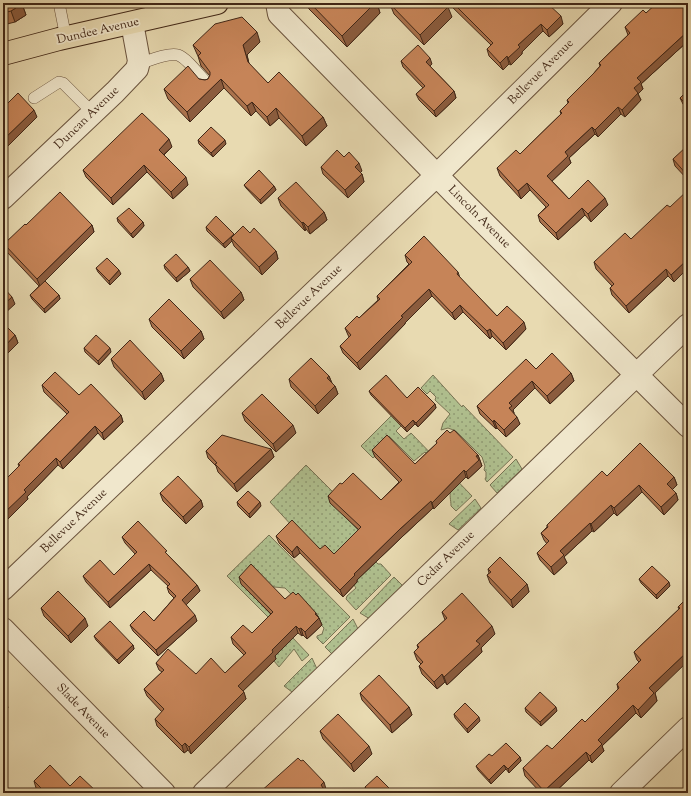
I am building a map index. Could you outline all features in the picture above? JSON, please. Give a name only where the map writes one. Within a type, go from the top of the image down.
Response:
[{"type":"main road","name":"Dundee Avenue","points":[[3,54],[217,3]]},
{"type":"street","name":"Lincoln Avenue","points":[[277,3],[279,14],[437,175],[688,426]]},
{"type":"street","name":"Bellevue Avenue","points":[[3,589],[437,175],[611,3]]},
{"type":"street","points":[[132,23],[139,64]]},
{"type":"street","name":"Duncan Avenue","points":[[6,191],[132,76],[139,64]]},
{"type":"street","name":"Cedar Avenue","points":[[204,793],[688,325]]},
{"type":"street","name":"Slade Avenue","points":[[3,629],[164,793]]},
{"type":"street","points":[[621,793],[688,728]]},
{"type":"lane","points":[[60,3],[66,38]]},
{"type":"lane","points":[[139,64],[173,54],[178,55],[185,60],[207,83]]},
{"type":"lane","points":[[34,98],[59,82],[63,84],[92,113]]},
{"type":"green space","points":[[433,375],[462,407],[463,405],[513,457],[487,482],[485,479],[486,472],[484,470],[485,466],[482,457],[456,431],[448,428],[441,430],[443,423],[450,414],[435,400],[436,397],[430,391],[427,394],[421,388]]},
{"type":"green space","points":[[393,414],[402,425],[396,431],[404,439],[411,433],[472,496],[456,511],[451,506],[451,490],[431,458],[425,452],[414,461],[389,436],[382,443],[385,447],[373,458],[361,446]]},
{"type":"green space","points":[[516,459],[522,469],[497,493],[490,485]]},
{"type":"green space","points":[[306,465],[337,496],[346,518],[363,535],[376,562],[381,564],[391,575],[356,610],[346,599],[347,596],[356,588],[354,585],[357,582],[323,556],[270,502]]},
{"type":"green space","points":[[475,499],[481,508],[458,530],[449,524]]},
{"type":"green space","points":[[269,535],[350,617],[323,644],[317,636],[322,634],[324,628],[285,588],[242,584],[309,655],[302,661],[294,649],[279,667],[274,661],[276,659],[274,657],[279,628],[227,576]]},
{"type":"green space","points":[[394,577],[403,586],[370,619],[360,613]]},
{"type":"green space","points":[[353,619],[358,629],[332,654],[325,647]]},
{"type":"green space","points":[[312,658],[317,669],[292,692],[284,686]]},
{"type":"building","points":[[3,3],[22,4],[11,11],[3,13]]},
{"type":"building","points":[[310,3],[375,3],[342,36]]},
{"type":"building","points":[[444,3],[448,7],[420,35],[390,4]]},
{"type":"building","points":[[453,3],[547,3],[561,16],[547,30],[541,24],[518,45],[520,47],[500,63],[487,49],[493,43]]},
{"type":"building","points":[[657,3],[688,3],[688,31],[637,78],[641,82],[634,88],[638,93],[622,110],[618,107],[595,130],[592,127],[565,152],[568,156],[547,176],[569,199],[588,180],[605,198],[588,214],[582,208],[556,233],[538,215],[549,205],[527,183],[518,191],[497,168],[516,150],[520,154],[562,113],[560,111],[569,102],[567,100],[601,65],[599,63],[630,33],[625,27],[643,10],[646,13]]},
{"type":"building","points":[[242,17],[257,32],[243,45],[248,62],[268,83],[279,72],[323,117],[302,136],[276,108],[267,117],[252,102],[247,106],[221,79],[187,112],[164,89],[188,66],[199,79],[208,79],[210,72],[198,56],[201,53],[193,45],[215,24]]},
{"type":"building","points":[[418,45],[430,58],[426,62],[454,91],[434,111],[416,94],[425,86],[401,61]]},
{"type":"building","points":[[688,90],[688,106],[680,98]]},
{"type":"building","points":[[18,93],[34,110],[3,140],[3,108]]},
{"type":"building","points":[[142,113],[169,139],[159,150],[186,177],[171,192],[144,165],[111,198],[83,170]]},
{"type":"building","points":[[211,127],[225,140],[211,153],[198,140]]},
{"type":"building","points":[[687,146],[688,147],[688,176],[673,159]]},
{"type":"building","points":[[337,150],[344,157],[349,152],[359,163],[355,167],[362,174],[345,190],[321,167]]},
{"type":"building","points":[[259,170],[274,186],[260,200],[244,185]]},
{"type":"building","points":[[296,182],[324,212],[308,227],[303,222],[302,223],[278,198]]},
{"type":"building","points":[[688,190],[688,259],[671,275],[666,269],[626,306],[610,288],[614,284],[594,262],[625,233],[631,239],[667,205],[670,207]]},
{"type":"building","points":[[60,192],[92,225],[37,279],[4,244]]},
{"type":"building","points":[[129,208],[143,222],[131,234],[117,218]]},
{"type":"building","points":[[216,216],[234,234],[223,244],[206,227]]},
{"type":"building","points":[[243,226],[250,233],[254,228],[276,251],[259,267],[231,238]]},
{"type":"building","points":[[424,236],[458,272],[457,274],[497,316],[507,306],[524,322],[503,343],[490,329],[487,331],[460,305],[452,313],[429,289],[401,316],[403,317],[357,363],[340,346],[351,335],[345,328],[357,316],[359,318],[380,299],[377,296],[412,262],[405,255]]},
{"type":"building","points":[[176,254],[188,267],[176,278],[164,265]]},
{"type":"building","points":[[107,258],[119,270],[109,281],[96,268]]},
{"type":"building","points":[[210,260],[241,292],[221,312],[190,279]]},
{"type":"building","points":[[45,281],[59,295],[44,309],[30,295]]},
{"type":"building","points":[[3,287],[12,297],[3,305]]},
{"type":"building","points":[[169,299],[201,331],[181,351],[149,319]]},
{"type":"building","points":[[3,323],[15,335],[4,347],[3,347]]},
{"type":"building","points":[[96,335],[110,348],[98,361],[84,348]]},
{"type":"building","points":[[130,340],[161,373],[142,392],[111,359]]},
{"type":"building","points":[[552,353],[571,373],[547,396],[532,381],[509,403],[512,406],[509,408],[517,417],[504,430],[494,420],[493,422],[477,406],[526,359],[536,369]]},
{"type":"building","points":[[311,358],[329,376],[327,378],[335,386],[315,406],[289,379]]},
{"type":"building","points":[[55,372],[79,395],[91,384],[121,415],[102,433],[95,426],[60,462],[56,458],[24,490],[26,492],[3,514],[3,482],[20,465],[18,464],[69,412],[42,385]]},
{"type":"building","points":[[386,375],[407,398],[418,387],[435,404],[416,423],[413,420],[405,428],[369,391]]},
{"type":"building","points":[[262,394],[293,425],[273,444],[242,413]]},
{"type":"building","points":[[447,430],[450,433],[454,430],[478,455],[476,456],[479,460],[466,472],[464,470],[432,503],[431,501],[400,529],[354,574],[355,575],[340,590],[297,546],[292,552],[276,536],[292,520],[320,549],[325,545],[334,554],[361,527],[328,496],[340,483],[342,484],[353,473],[381,500],[402,480],[372,450],[387,435],[415,464],[437,443],[436,441]]},
{"type":"building","points":[[222,435],[271,449],[234,484],[215,464],[217,463],[206,451]]},
{"type":"building","points":[[640,443],[674,477],[667,484],[676,493],[661,507],[639,485],[614,508],[611,505],[591,524],[590,523],[560,551],[564,555],[551,567],[537,553],[549,541],[541,533],[548,527],[547,525],[602,471],[607,476]]},
{"type":"building","points":[[178,476],[201,500],[183,517],[160,493]]},
{"type":"building","points":[[248,491],[260,502],[249,514],[237,502]]},
{"type":"building","points":[[138,521],[197,585],[182,600],[195,615],[156,650],[130,625],[144,611],[154,621],[176,596],[167,587],[170,584],[149,564],[108,602],[83,576],[100,560],[114,575],[137,552],[122,537]]},
{"type":"building","points":[[500,557],[527,584],[511,600],[487,575],[491,572],[488,569]]},
{"type":"building","points":[[251,564],[285,599],[293,592],[296,595],[298,593],[319,618],[305,632],[296,626],[272,650],[273,652],[238,686],[244,692],[189,747],[185,743],[182,746],[155,719],[164,709],[144,689],[164,670],[156,663],[168,649],[196,674],[211,658],[225,673],[246,653],[231,637],[243,625],[252,633],[273,612],[239,577]]},
{"type":"building","points":[[652,566],[669,582],[656,595],[639,579]]},
{"type":"building","points":[[58,591],[85,618],[68,636],[41,608]]},
{"type":"building","points":[[462,593],[492,626],[476,641],[480,644],[444,677],[442,674],[434,682],[419,666],[423,662],[414,652],[419,647],[417,645],[447,618],[442,612]]},
{"type":"building","points":[[688,597],[688,651],[649,688],[654,693],[638,710],[633,705],[598,740],[602,744],[590,756],[586,752],[544,791],[523,768],[547,745],[552,749],[582,719],[585,722],[619,688],[617,684],[641,660],[634,652],[680,608],[678,607]]},
{"type":"building","points":[[110,621],[133,645],[117,660],[94,636]]},
{"type":"building","points":[[379,675],[409,707],[390,725],[360,693]]},
{"type":"building","points":[[540,692],[556,707],[540,722],[525,708]]},
{"type":"building","points":[[465,703],[479,717],[467,729],[454,714]]},
{"type":"building","points":[[338,714],[369,746],[351,764],[320,731]]},
{"type":"building","points":[[506,743],[520,757],[508,769],[504,765],[489,780],[476,766],[489,754],[492,756]]},
{"type":"building","points":[[298,758],[301,761],[303,760],[324,782],[321,785],[323,788],[318,793],[259,793]]},
{"type":"building","points":[[50,765],[70,786],[80,776],[98,793],[46,793],[34,781]]},
{"type":"building","points":[[377,776],[389,788],[384,793],[371,793],[365,787]]}]
